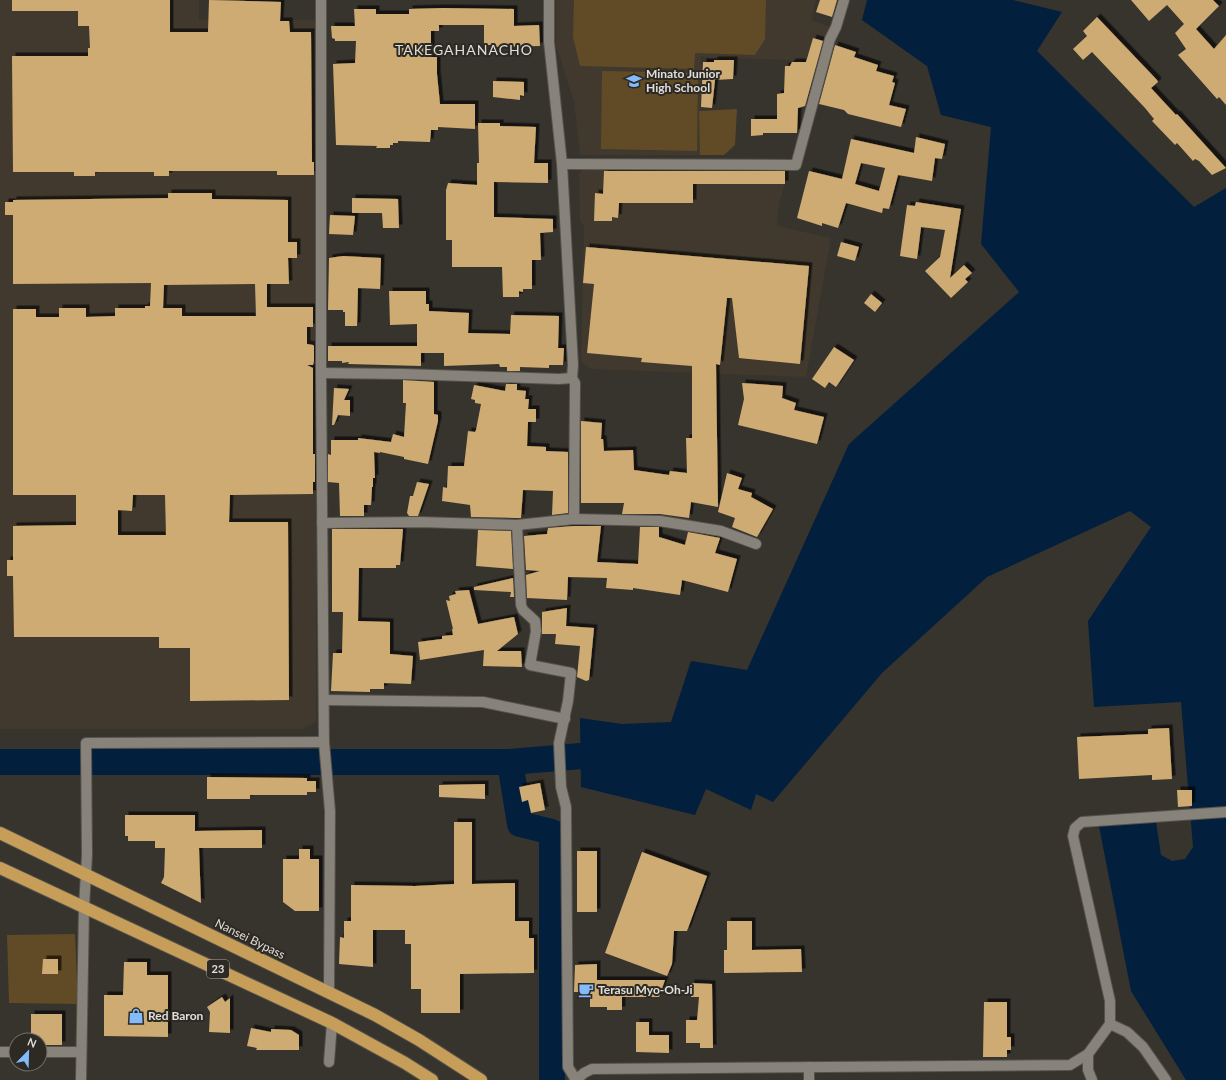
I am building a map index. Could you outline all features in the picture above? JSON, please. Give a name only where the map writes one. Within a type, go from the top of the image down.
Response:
[{"type":"highway","name":"Nansei Bypass","points":[[0,833],[329,993],[419,1040],[481,1080]]},
{"type":"highway","name":"23","points":[[0,868],[332,1023],[386,1052],[432,1080]]},
{"type":"street","points":[[321,0],[322,523],[324,742],[330,811],[329,993]]},
{"type":"street","points":[[549,0],[549,42],[562,164],[573,365],[572,378],[575,383],[574,519]]},
{"type":"street","points":[[562,164],[796,165],[830,39],[836,27],[844,0]]},
{"type":"street","points":[[321,373],[559,379],[572,378]]},
{"type":"street","points":[[322,523],[517,525],[574,519],[660,521],[721,531],[756,544]]},
{"type":"street","points":[[517,525],[521,605],[523,610],[535,621],[536,626],[530,665],[571,673],[565,719],[559,743],[562,787],[566,806],[568,1067],[576,1080],[584,1073],[592,1069],[1070,1065],[1088,1054],[1110,1024],[1110,1001],[1073,836],[1076,828],[1082,822],[1179,814],[1226,812]]},
{"type":"street","points":[[324,700],[483,702],[565,719]]},
{"type":"street","points":[[81,1080],[84,907],[86,875],[86,743],[324,742]]},
{"type":"street","points":[[329,1062],[332,1023]]},
{"type":"street","points":[[1110,1024],[1127,1032],[1143,1047],[1166,1080]]},
{"type":"street","points":[[48,1052],[81,1052]]},
{"type":"street","points":[[1088,1054],[1088,1070],[1092,1080]]},
{"type":"street","points":[[809,1067],[809,1080]]},
{"type":"shaded area","points":[[0,0],[199,0],[199,20],[317,20],[316,722],[303,729],[0,729]]},
{"type":"shaded area","name":"Minato Junior High School","points":[[556,0],[816,0],[811,20],[830,27],[819,61],[701,57],[700,155],[580,155],[574,102],[556,45]]},
{"type":"shaded area","points":[[574,0],[766,0],[765,39],[755,55],[695,53],[694,69],[580,66],[573,37]]},
{"type":"shaded area","points":[[602,71],[698,73],[697,151],[601,149]]},
{"type":"shaded area","points":[[737,109],[735,145],[724,155],[700,155],[699,111]]},
{"type":"shaded area","points":[[584,169],[789,169],[779,204],[777,226],[831,238],[806,377],[591,369],[581,362],[584,226],[580,221],[579,174]]},
{"type":"shaded area","points":[[75,934],[78,1004],[9,1003],[7,935]]},
{"type":"water","points":[[867,0],[1013,0],[1062,12],[1037,51],[1194,207],[1226,188],[1226,1080],[1186,1080],[1131,991],[1099,826],[1156,822],[1161,855],[1172,861],[1185,859],[1193,847],[1181,702],[1094,707],[1088,621],[1151,527],[1130,511],[987,577],[882,673],[773,802],[756,794],[751,810],[706,789],[695,815],[581,787],[580,718],[622,724],[671,722],[691,661],[747,670],[849,444],[1019,292],[981,244],[991,127],[941,115],[927,66],[862,20]]},
{"type":"building","points":[[12,0],[170,0],[170,32],[208,32],[209,0],[281,2],[280,21],[289,21],[290,32],[311,32],[312,162],[314,162],[314,175],[277,175],[277,171],[169,171],[169,176],[154,176],[154,172],[95,172],[95,176],[74,176],[74,172],[13,172],[12,56],[88,56],[88,48],[90,48],[89,26],[78,26],[78,11],[12,11]]},
{"type":"building","points":[[820,0],[837,0],[832,17],[816,12]]},
{"type":"building","points":[[1131,0],[1213,0],[1219,6],[1196,29],[1214,49],[1226,35],[1226,105],[1219,97],[1217,99],[1178,55],[1186,49],[1175,33],[1184,24],[1167,5],[1149,21]]},
{"type":"building","points":[[354,9],[376,9],[376,14],[409,14],[409,9],[514,9],[514,26],[539,25],[540,46],[494,47],[494,45],[484,45],[484,25],[439,25],[439,31],[431,31],[431,57],[437,57],[440,104],[475,104],[475,129],[438,127],[438,130],[431,130],[430,142],[398,141],[398,143],[393,143],[393,145],[390,145],[390,148],[376,148],[377,146],[336,145],[333,64],[355,63],[356,41],[335,41],[335,39],[332,38],[331,26],[355,26]]},
{"type":"building","points":[[1097,17],[1157,80],[1158,82],[1151,88],[1226,168],[1212,175],[1199,161],[1195,159],[1193,161],[1177,143],[1175,145],[1152,121],[1154,119],[1145,108],[1092,52],[1083,60],[1073,49],[1087,36],[1083,31]]},
{"type":"building","points":[[813,38],[823,41],[805,106],[798,108],[797,133],[763,133],[763,135],[751,136],[751,119],[777,119],[777,94],[784,93],[785,66],[790,66],[792,62],[806,62]]},
{"type":"building","points":[[835,45],[856,52],[854,57],[878,65],[876,71],[894,76],[892,82],[895,83],[889,105],[906,109],[901,127],[848,114],[844,110],[819,104]]},
{"type":"building","points":[[714,60],[734,60],[733,79],[715,80],[712,108],[701,107],[703,62],[714,62]]},
{"type":"building","points":[[493,81],[524,82],[524,96],[520,95],[520,100],[493,97]]},
{"type":"building","points":[[478,123],[500,123],[500,126],[536,127],[534,163],[548,163],[548,183],[494,182],[494,217],[553,219],[553,232],[540,233],[541,260],[532,260],[532,289],[523,289],[523,292],[519,291],[519,297],[503,297],[502,267],[452,267],[452,240],[446,240],[446,190],[448,183],[477,185],[477,163],[479,163]]},
{"type":"building","points":[[916,137],[945,144],[942,159],[935,158],[932,181],[898,175],[889,209],[883,208],[882,213],[846,203],[838,228],[822,223],[822,226],[797,218],[809,171],[842,179],[851,139],[914,153]],"holes":[[[861,163],[885,168],[879,191],[855,184]]]},
{"type":"building","points":[[604,171],[785,171],[785,184],[693,184],[693,203],[619,203],[618,218],[612,217],[612,221],[594,221],[595,193],[603,194]]},
{"type":"building","points":[[168,193],[212,193],[212,199],[288,200],[288,242],[297,242],[297,258],[288,258],[289,284],[267,284],[267,307],[313,307],[313,327],[307,327],[307,344],[314,346],[314,361],[313,365],[307,365],[313,368],[313,454],[315,454],[315,482],[313,482],[313,494],[230,495],[229,522],[288,522],[289,700],[190,701],[190,648],[159,648],[159,637],[14,637],[13,576],[7,576],[7,560],[13,560],[13,526],[76,525],[76,495],[13,495],[13,309],[36,309],[36,317],[59,317],[59,308],[86,308],[86,317],[115,316],[115,308],[145,308],[145,306],[150,306],[151,283],[13,284],[13,215],[5,215],[5,202],[13,202],[13,200],[168,198]],"holes":[[[255,284],[256,316],[182,316],[182,308],[163,308],[164,285]],[[133,495],[165,495],[166,535],[118,535],[118,510],[132,511]]]},
{"type":"building","points":[[352,198],[398,199],[399,228],[383,228],[382,213],[352,213]]},
{"type":"building","points":[[916,202],[961,209],[950,278],[964,265],[972,273],[965,279],[968,282],[951,298],[925,271],[940,257],[945,230],[921,227],[917,259],[900,256],[907,205],[915,206]]},
{"type":"building","points":[[330,215],[355,216],[353,235],[329,234]]},
{"type":"building","points":[[841,242],[859,247],[855,261],[837,256]]},
{"type":"building","points":[[586,247],[809,266],[800,364],[739,358],[732,298],[727,298],[720,365],[716,364],[718,507],[691,502],[689,518],[660,514],[622,514],[624,503],[581,503],[581,421],[602,423],[601,439],[603,439],[604,451],[633,450],[634,470],[669,475],[670,471],[687,473],[686,438],[692,438],[692,366],[641,362],[642,358],[587,353],[594,284],[583,283]]},
{"type":"building","points":[[343,256],[381,258],[380,289],[358,288],[357,326],[345,326],[345,312],[343,312],[343,310],[328,310],[329,258]]},
{"type":"building","points":[[389,291],[426,291],[426,304],[429,304],[429,311],[469,313],[468,333],[510,334],[511,315],[559,316],[558,348],[564,348],[563,365],[549,365],[549,368],[520,367],[520,371],[507,371],[507,367],[500,367],[499,364],[444,366],[444,353],[421,353],[421,366],[348,364],[349,362],[342,363],[342,361],[328,361],[328,346],[417,346],[417,324],[390,325]]},
{"type":"building","points":[[871,294],[882,303],[875,312],[864,303]]},
{"type":"building","points":[[834,347],[854,360],[836,387],[829,382],[825,388],[812,379]]},
{"type":"building","points":[[403,380],[434,382],[434,414],[438,415],[438,421],[428,464],[404,459],[404,457],[374,452],[375,478],[373,478],[371,505],[364,505],[364,516],[340,516],[339,483],[328,482],[328,454],[331,455],[331,440],[358,440],[358,438],[391,442],[393,434],[404,437],[406,403],[403,403]]},
{"type":"building","points":[[742,383],[783,386],[782,398],[796,403],[794,410],[824,417],[817,444],[738,425],[744,399]]},
{"type":"building","points":[[506,384],[517,384],[517,390],[526,391],[525,399],[529,399],[528,409],[536,409],[536,422],[528,422],[527,446],[546,447],[546,451],[568,452],[568,513],[552,515],[553,491],[523,490],[521,518],[471,517],[470,505],[442,501],[443,487],[447,488],[448,466],[464,466],[468,431],[475,432],[476,430],[481,404],[475,403],[475,400],[471,399],[474,385],[505,391]]},
{"type":"building","points":[[334,388],[349,389],[344,400],[350,400],[350,416],[338,415],[334,425],[332,425]]},
{"type":"building","points":[[727,473],[742,478],[738,489],[752,493],[751,497],[773,509],[757,537],[732,527],[735,518],[718,512]]},
{"type":"building","points":[[417,482],[429,484],[418,516],[409,516],[407,513],[410,496],[413,496]]},
{"type":"building","points":[[601,526],[597,562],[638,564],[640,527],[659,527],[659,537],[685,545],[688,532],[720,538],[715,553],[737,559],[728,592],[682,580],[680,595],[633,588],[633,590],[606,588],[607,578],[568,577],[567,600],[527,598],[526,575],[540,571],[526,570],[524,536],[547,534],[548,528]]},
{"type":"building","points":[[332,529],[403,529],[400,565],[396,565],[396,568],[359,568],[358,621],[390,622],[390,654],[413,656],[411,684],[384,683],[384,689],[370,689],[370,692],[331,691],[333,653],[342,653],[343,612],[332,612]]},
{"type":"building","points":[[478,530],[511,531],[513,569],[476,566]]},
{"type":"building","points":[[513,578],[514,597],[510,597],[511,592],[474,590],[474,587]]},
{"type":"building","points":[[469,590],[478,624],[514,617],[518,634],[497,651],[521,651],[522,667],[483,666],[484,650],[420,660],[418,642],[442,639],[442,636],[453,635],[446,600],[450,601],[449,596],[456,594],[455,591]]},
{"type":"building","points":[[567,608],[566,626],[594,628],[589,680],[586,681],[577,677],[580,646],[555,644],[556,634],[542,634],[542,612]]},
{"type":"building","points":[[1169,728],[1172,779],[1152,780],[1152,775],[1079,779],[1077,737],[1148,734],[1148,729]]},
{"type":"building","points":[[207,777],[307,778],[307,781],[316,781],[316,792],[307,792],[307,795],[250,795],[250,799],[207,799]]},
{"type":"building","points":[[540,783],[545,810],[531,813],[528,800],[522,802],[519,787]]},
{"type":"building","points":[[485,784],[485,799],[439,797],[439,785]]},
{"type":"building","points":[[1177,790],[1192,790],[1192,806],[1178,807]]},
{"type":"building","points":[[125,815],[195,815],[195,831],[262,830],[262,848],[199,848],[201,903],[161,883],[164,877],[165,848],[155,848],[155,841],[128,841],[128,836],[125,836]]},
{"type":"building","points":[[454,822],[472,822],[472,884],[515,883],[515,921],[529,921],[529,938],[534,938],[534,973],[460,974],[460,1013],[421,1013],[421,989],[411,989],[411,944],[405,944],[405,930],[373,930],[373,967],[339,964],[340,937],[344,938],[344,921],[351,921],[351,885],[415,886],[454,884]]},
{"type":"building","points":[[299,849],[310,849],[310,859],[319,859],[319,911],[295,911],[283,902],[283,859],[299,859]]},
{"type":"building","points":[[577,851],[597,851],[597,912],[577,912]]},
{"type":"building","points":[[642,852],[707,876],[687,931],[674,931],[672,964],[667,976],[605,953]]},
{"type":"building","points":[[727,921],[752,921],[752,950],[801,949],[802,972],[724,973],[724,950],[727,950]]},
{"type":"building","points":[[43,959],[58,959],[58,974],[42,974]]},
{"type":"building","name":"Red Baron","points":[[124,962],[147,962],[147,975],[168,975],[168,1037],[104,1036],[104,995],[123,995]]},
{"type":"building","points":[[597,964],[597,980],[665,980],[659,997],[622,997],[622,1010],[607,1010],[607,1007],[590,1007],[590,992],[574,992],[575,965]]},
{"type":"building","points":[[691,983],[712,984],[713,1048],[700,1048],[700,1043],[686,1043],[686,1020],[697,1020],[699,997],[691,997]]},
{"type":"building","points":[[222,997],[225,1002],[230,998],[230,1033],[209,1032],[210,1012],[207,1007]]},
{"type":"building","points":[[984,1002],[1007,1002],[1007,1037],[1011,1037],[1011,1050],[1007,1050],[1007,1057],[983,1057]]},
{"type":"building","points":[[31,1014],[62,1014],[62,1045],[48,1045],[48,1032],[31,1032]]},
{"type":"building","points":[[636,1022],[649,1022],[649,1035],[669,1035],[669,1053],[636,1052]]},
{"type":"building","points":[[251,1028],[271,1032],[271,1029],[291,1030],[299,1035],[299,1050],[256,1050],[257,1048],[247,1046]]},
{"type":"waterway","points":[[552,1080],[552,832],[520,824],[510,762],[581,756]]},
{"type":"waterway","points":[[0,762],[510,762]]},
{"type":"place","name":"Minato Junior High School","points":[[634,81]]},
{"type":"place","name":"Terasu Myo-Oh-Ji","points":[[586,990]]},
{"type":"place","name":"Red Baron","points":[[136,1016]]},
{"type":"district","name":"TAKEGAHANACHO","points":[[464,50]]}]
